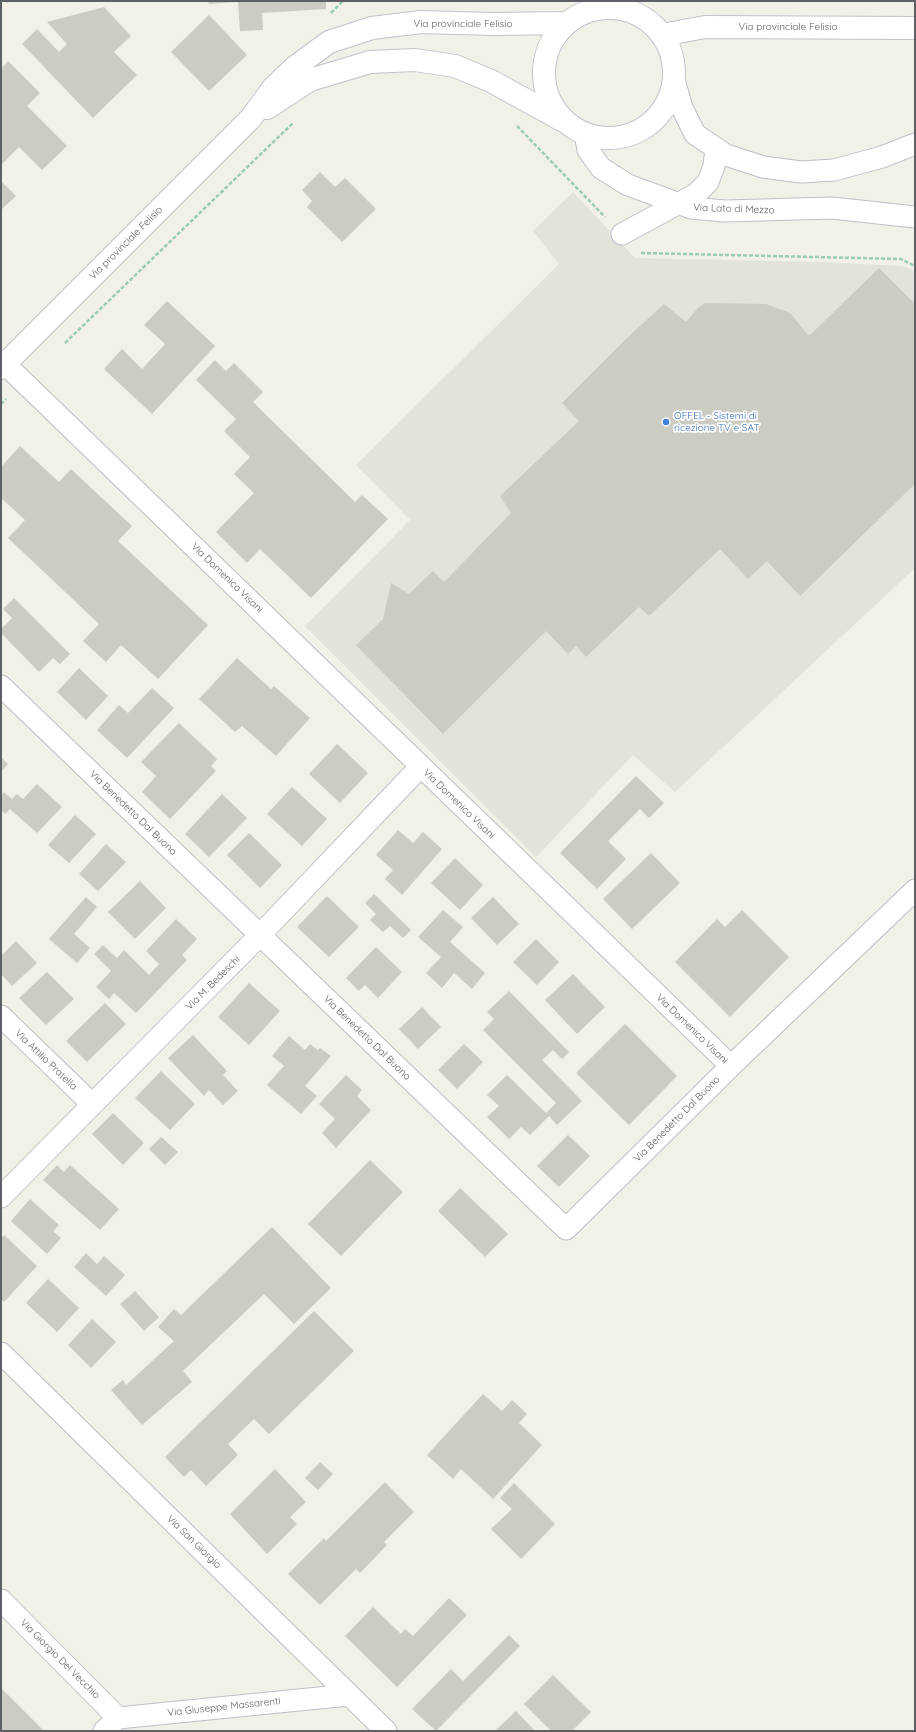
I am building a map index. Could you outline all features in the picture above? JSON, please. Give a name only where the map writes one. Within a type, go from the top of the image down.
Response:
[{"type":"main road","name":"Via provinciale Felisio","points":[[251,118],[310,80],[370,62],[414,60],[455,66],[491,81],[585,133],[605,138],[624,136],[643,128],[658,116],[669,99],[674,80],[674,64],[670,49],[662,35],[647,20],[627,10],[606,8],[584,12],[566,23],[552,40],[544,62],[545,84],[552,105],[566,122]]},
{"type":"main road","name":"Via provinciale Felisio","points":[[3,366],[251,118],[273,88],[295,67],[329,42],[372,28],[421,22],[494,24],[566,23]]},
{"type":"main road","name":"Via provinciale Felisio","points":[[662,35],[705,27],[915,28]]},
{"type":"street","points":[[674,80],[682,108],[695,134],[726,155],[762,168],[801,172],[834,170],[882,157],[915,144]]},
{"type":"street","name":"Via Lato di Mezzo","points":[[585,133],[588,150],[601,168],[628,185],[676,204],[691,208],[725,211],[832,208],[915,217]]},
{"type":"street","points":[[622,234],[696,194],[708,182],[714,166],[716,148]]},
{"type":"street","name":"Via Domenico Visani","points":[[3,366],[24,381],[731,1066],[915,890]]},
{"type":"street","name":"Via Benedetto Dal Buono","points":[[1,686],[566,1229],[731,1066]]},
{"type":"street","name":"Via M. Bedeschi","points":[[1,1197],[260,935],[420,766]]},
{"type":"street","name":"Via Attilio Pratella","points":[[1,1016],[92,1104]]},
{"type":"street","name":"Via San Giorgio","points":[[1,1353],[386,1731]]},
{"type":"street","name":"Via Giorgio Del Vecchio","points":[[1,1600],[111,1724]]},
{"type":"street","name":"Via Giuseppe Massarenti","points":[[111,1724],[349,1695]]},
{"type":"path","points":[[59,348],[294,123]]},
{"type":"path","points":[[516,125],[641,253],[901,259],[915,266]]},
{"type":"path","points":[[1,404],[24,381]]},
{"type":"shaded area","points":[[573,192],[635,258],[823,262],[902,266],[915,271],[915,568],[675,792],[633,755],[536,857],[305,626],[410,520],[356,465],[559,264],[533,231]]},
{"type":"building","points":[[208,1],[326,1],[326,9],[262,13],[263,30],[240,31],[238,2],[209,4]]},
{"type":"building","points":[[104,7],[131,36],[114,52],[137,75],[93,118],[22,44],[37,29],[59,52],[67,44],[47,22]]},
{"type":"building","points":[[209,15],[247,55],[209,91],[171,52]]},
{"type":"building","points":[[8,61],[40,93],[27,106],[67,146],[42,170],[19,147],[1,165],[1,69]]},
{"type":"building","points":[[320,172],[335,187],[345,178],[376,209],[342,242],[307,207],[312,201],[302,190]]},
{"type":"building","points":[[1,181],[16,196],[1,210]]},
{"type":"building","points":[[879,268],[915,304],[915,484],[800,596],[767,561],[748,579],[720,549],[649,616],[639,607],[586,657],[576,646],[568,654],[546,631],[443,734],[356,645],[383,619],[391,583],[409,594],[433,571],[444,582],[511,513],[500,496],[579,421],[562,403],[627,338],[664,304],[686,322],[698,308],[705,303],[766,304],[790,313],[809,336]]},
{"type":"building","points":[[167,301],[215,346],[152,414],[104,369],[122,349],[142,369],[165,344],[144,325]]},
{"type":"building","points":[[215,360],[226,371],[234,363],[263,392],[253,402],[355,502],[362,495],[388,519],[311,598],[260,549],[247,563],[216,532],[254,493],[234,474],[250,457],[224,431],[236,419],[196,380]]},
{"type":"building","points":[[20,446],[59,482],[71,469],[132,526],[118,541],[208,625],[158,679],[121,645],[106,662],[83,641],[99,624],[8,538],[25,520],[1,498],[1,467]]},
{"type":"building","points":[[14,598],[70,654],[60,664],[53,658],[39,672],[1,633],[1,629],[12,618],[3,609]]},
{"type":"building","points":[[237,658],[271,689],[274,686],[310,718],[276,756],[242,726],[235,732],[199,699]]},
{"type":"building","points":[[79,668],[108,696],[86,720],[57,692]]},
{"type":"building","points":[[152,688],[174,708],[127,758],[97,730],[119,705],[128,713]]},
{"type":"building","points":[[179,723],[217,759],[211,766],[216,771],[170,819],[142,792],[156,776],[141,762]]},
{"type":"building","points":[[337,744],[368,773],[340,803],[309,774]]},
{"type":"building","points":[[1,757],[8,764],[1,772]]},
{"type":"building","points":[[636,776],[664,803],[649,818],[640,809],[608,841],[626,859],[597,889],[560,853]]},
{"type":"building","points":[[37,784],[62,807],[37,833],[10,809],[5,814],[1,810],[1,796],[4,792],[12,799],[17,794],[23,799]]},
{"type":"building","points":[[292,787],[327,819],[302,846],[267,814]]},
{"type":"building","points":[[222,794],[247,818],[209,857],[185,834]]},
{"type":"building","points":[[75,815],[96,834],[69,863],[48,845]]},
{"type":"building","points":[[398,830],[413,843],[423,832],[442,849],[402,895],[385,879],[393,870],[376,855]]},
{"type":"building","points":[[249,833],[282,865],[260,888],[227,855]]},
{"type":"building","points":[[106,844],[126,862],[98,891],[79,874]]},
{"type":"building","points":[[651,853],[680,883],[632,929],[603,899]]},
{"type":"building","points":[[455,858],[483,885],[460,910],[431,883]]},
{"type":"building","points":[[140,881],[166,908],[135,939],[108,912]]},
{"type":"building","points":[[374,894],[411,930],[403,938],[390,926],[383,932],[370,920],[376,914],[365,903]]},
{"type":"building","points":[[327,896],[359,927],[329,957],[297,927]]},
{"type":"building","points":[[86,897],[97,907],[74,934],[90,948],[77,963],[49,939]]},
{"type":"building","points":[[493,897],[519,924],[497,945],[471,918]]},
{"type":"building","points":[[443,910],[463,927],[450,942],[485,973],[472,989],[454,973],[442,988],[426,973],[441,957],[418,937]]},
{"type":"building","points":[[742,910],[789,957],[730,1017],[675,962],[717,919],[725,927]]},
{"type":"building","points":[[176,919],[197,939],[182,955],[187,960],[136,1013],[114,993],[109,999],[96,987],[111,971],[94,954],[103,945],[117,958],[124,950],[149,975],[159,964],[146,951]]},
{"type":"building","points":[[536,939],[559,962],[537,985],[513,962]]},
{"type":"building","points":[[16,941],[37,963],[12,986],[1,974],[1,956]]},
{"type":"building","points":[[376,947],[402,972],[378,998],[365,985],[359,991],[346,978]]},
{"type":"building","points":[[47,972],[74,999],[46,1025],[19,998]]},
{"type":"building","points":[[573,974],[605,1007],[577,1034],[545,1000]]},
{"type":"building","points":[[249,983],[280,1011],[249,1045],[218,1017]]},
{"type":"building","points":[[509,991],[569,1052],[562,1059],[553,1050],[542,1060],[582,1101],[557,1125],[549,1116],[530,1135],[521,1127],[509,1139],[487,1117],[499,1106],[487,1095],[507,1075],[546,1113],[556,1103],[483,1030],[494,1019],[487,1012]]},
{"type":"building","points":[[105,1003],[126,1024],[87,1062],[66,1041]]},
{"type":"building","points":[[422,1007],[441,1027],[418,1049],[399,1029]]},
{"type":"building","points":[[625,1024],[677,1076],[629,1125],[576,1073]]},
{"type":"building","points":[[193,1035],[227,1071],[223,1075],[238,1091],[223,1105],[209,1090],[204,1096],[168,1058]]},
{"type":"building","points":[[289,1036],[305,1050],[310,1044],[318,1050],[320,1048],[331,1056],[305,1086],[317,1096],[301,1114],[267,1085],[284,1066],[272,1056]]},
{"type":"building","points":[[464,1044],[483,1062],[457,1089],[438,1070]]},
{"type":"building","points":[[161,1071],[195,1104],[170,1130],[135,1098]]},
{"type":"building","points":[[346,1075],[362,1090],[357,1096],[371,1110],[336,1148],[322,1133],[335,1119],[319,1104]]},
{"type":"building","points":[[113,1113],[144,1143],[123,1165],[92,1134]]},
{"type":"building","points":[[568,1135],[590,1156],[559,1187],[537,1166]]},
{"type":"building","points":[[161,1137],[178,1152],[165,1165],[149,1149]]},
{"type":"building","points":[[370,1160],[403,1192],[341,1256],[308,1224]]},
{"type":"building","points":[[57,1165],[64,1172],[70,1165],[119,1209],[100,1230],[43,1180]]},
{"type":"building","points":[[460,1188],[508,1234],[485,1257],[438,1211]]},
{"type":"building","points":[[30,1199],[59,1225],[53,1231],[61,1238],[47,1254],[11,1221]]},
{"type":"building","points":[[272,1227],[331,1288],[294,1324],[264,1294],[183,1371],[192,1382],[142,1425],[111,1390],[123,1380],[126,1385],[174,1341],[158,1327],[174,1309],[181,1315]]},
{"type":"building","points":[[4,1235],[37,1266],[4,1302],[1,1299],[1,1238]]},
{"type":"building","points":[[86,1253],[97,1264],[104,1256],[125,1275],[106,1296],[74,1267]]},
{"type":"building","points":[[48,1279],[79,1308],[57,1332],[26,1303]]},
{"type":"building","points":[[135,1291],[159,1317],[144,1331],[120,1304]]},
{"type":"building","points":[[314,1311],[354,1351],[269,1434],[254,1419],[228,1444],[238,1455],[206,1486],[191,1470],[184,1477],[165,1457]]},
{"type":"building","points":[[92,1319],[116,1342],[91,1368],[68,1345]]},
{"type":"building","points":[[483,1394],[502,1411],[512,1400],[527,1414],[519,1423],[542,1445],[493,1499],[461,1469],[453,1479],[427,1455]]},
{"type":"building","points":[[320,1462],[333,1474],[318,1490],[305,1478]]},
{"type":"building","points":[[275,1469],[306,1502],[290,1517],[297,1524],[267,1554],[230,1514]]},
{"type":"building","points":[[385,1482],[414,1512],[384,1542],[387,1545],[360,1573],[356,1569],[320,1605],[288,1574],[324,1538],[326,1541]]},
{"type":"building","points":[[514,1483],[555,1524],[521,1559],[491,1529],[512,1509],[500,1498]]},
{"type":"building","points":[[449,1598],[467,1615],[397,1687],[345,1636],[373,1607],[401,1634],[405,1629],[413,1636]]},
{"type":"building","points":[[509,1635],[520,1646],[436,1731],[412,1709],[451,1669],[463,1681]]},
{"type":"building","points":[[553,1675],[591,1712],[572,1731],[551,1731],[524,1704]]},
{"type":"building","points":[[1,1688],[43,1730],[42,1731],[1,1731]]},
{"type":"building","points":[[516,1711],[535,1731],[495,1731]]},
{"type":"railway","points":[[1,3],[10,1]]},
{"type":"place","name":"OFFEL - Sistemi di ricezione TV e SAT","points":[[666,422]]}]
